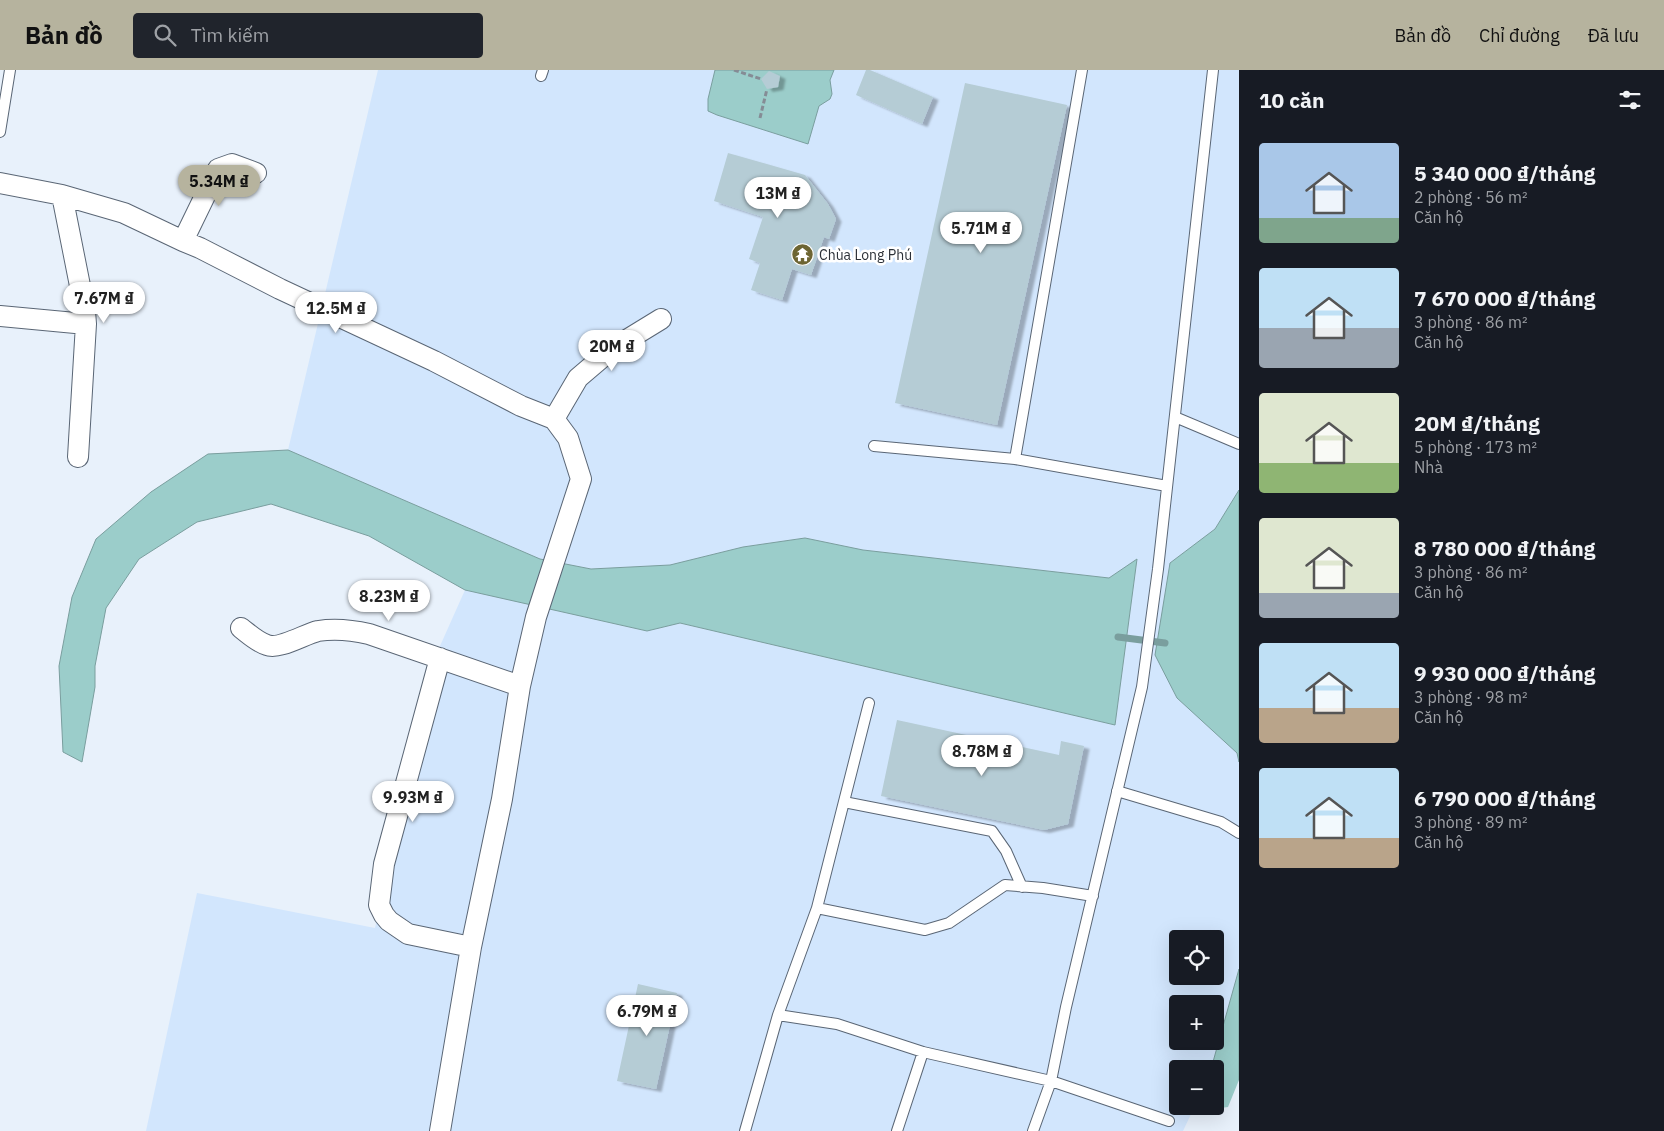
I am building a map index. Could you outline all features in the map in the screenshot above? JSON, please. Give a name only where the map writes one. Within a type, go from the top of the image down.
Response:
[{"type":"street","points":[[183,241],[218,169],[232,164],[256,173]]},
{"type":"street","points":[[0,183],[62,195],[124,213],[434,361],[521,406],[554,419],[568,438],[581,479],[536,617],[520,686],[502,799],[471,947],[440,1131]]},
{"type":"street","points":[[62,195],[86,311],[78,457]]},
{"type":"street","points":[[0,316],[86,324]]},
{"type":"street","points":[[554,419],[578,378],[612,349],[661,318]]},
{"type":"street","points":[[241,628],[268,646],[276,646],[317,632],[352,630],[369,634],[520,686]]},
{"type":"street","points":[[440,658],[384,864],[379,905],[389,921],[408,934],[471,947]]},
{"type":"lane","points":[[0,132],[10,70]]},
{"type":"lane","points":[[1016,459],[1082,70]]},
{"type":"lane","points":[[1033,1131],[1051,1081],[1066,1007],[1142,687],[1158,569],[1213,70]]},
{"type":"lane","points":[[1175,417],[1239,444]]},
{"type":"lane","points":[[874,446],[1016,459],[1167,486]]},
{"type":"lane","points":[[745,1131],[778,1015],[817,908],[869,703]]},
{"type":"lane","points":[[1117,791],[1221,822],[1239,833]]},
{"type":"lane","points":[[844,802],[992,831],[1006,851],[1022,887]]},
{"type":"lane","points":[[817,908],[924,930],[949,923],[1005,885],[1043,888],[1092,896]]},
{"type":"lane","points":[[778,1015],[837,1024],[923,1052],[1051,1081],[1169,1121]]},
{"type":"lane","points":[[897,1131],[923,1052]]},
{"type":"path","points":[[734,70],[761,79]]},
{"type":"path","points":[[760,118],[767,89]]},
{"type":"shaded area","points":[[378,70],[1239,70],[1239,490],[1215,529],[1170,563],[1177,698],[1237,753],[1239,762],[1239,969],[1224,1023],[1224,995],[1169,995],[1169,1050],[1216,1050],[1214,1060],[1169,1060],[1169,1115],[1193,1115],[1185,1131],[146,1131],[197,893],[375,928],[440,646],[465,590],[646,631],[679,623],[1115,725],[1137,560],[1109,578],[863,550],[805,538],[743,547],[670,565],[591,569],[540,559],[288,450]]},
{"type":"shaded area","points":[[715,70],[834,70],[830,80],[832,94],[830,99],[819,106],[808,144],[708,111],[708,99]]},
{"type":"shaded area","points":[[288,450],[540,559],[591,569],[670,565],[743,547],[805,538],[863,550],[1109,578],[1137,559],[1115,725],[680,623],[647,631],[465,590],[369,536],[271,504],[197,522],[139,559],[106,608],[95,666],[95,687],[82,762],[63,752],[59,666],[72,597],[96,539],[151,492],[208,454]]},
{"type":"shaded area","points":[[1239,490],[1239,762],[1237,753],[1177,698],[1155,655],[1170,563],[1215,529]]},
{"type":"shaded area","points":[[1239,969],[1239,1131],[1185,1131],[1193,1115],[1224,1115],[1224,1060],[1214,1060],[1216,1050],[1224,1050],[1224,1023]]},
{"type":"pier","points":[[1239,1080],[1239,1131],[1183,1131],[1191,1115],[1224,1115],[1224,1108],[1228,1107]]},
{"type":"building","points":[[866,70],[933,97],[922,124],[856,95]]},
{"type":"building","points":[[769,71],[780,76],[778,87],[767,89],[761,79]]},
{"type":"building","points":[[965,83],[1067,105],[997,425],[895,403]]},
{"type":"building","points":[[728,153],[805,175],[828,204],[836,219],[829,239],[824,237],[811,275],[792,269],[782,300],[751,290],[760,263],[749,259],[763,217],[714,201]]},
{"type":"building","points":[[897,720],[1059,755],[1061,741],[1084,746],[1068,824],[1044,830],[881,796]]},
{"type":"building","points":[[638,984],[677,993],[656,1089],[617,1081]]},
{"type":"waterway","points":[[1118,637],[1165,643]]},
{"type":"place","name":"Chùa Long Phú","points":[[803,255]]}]
